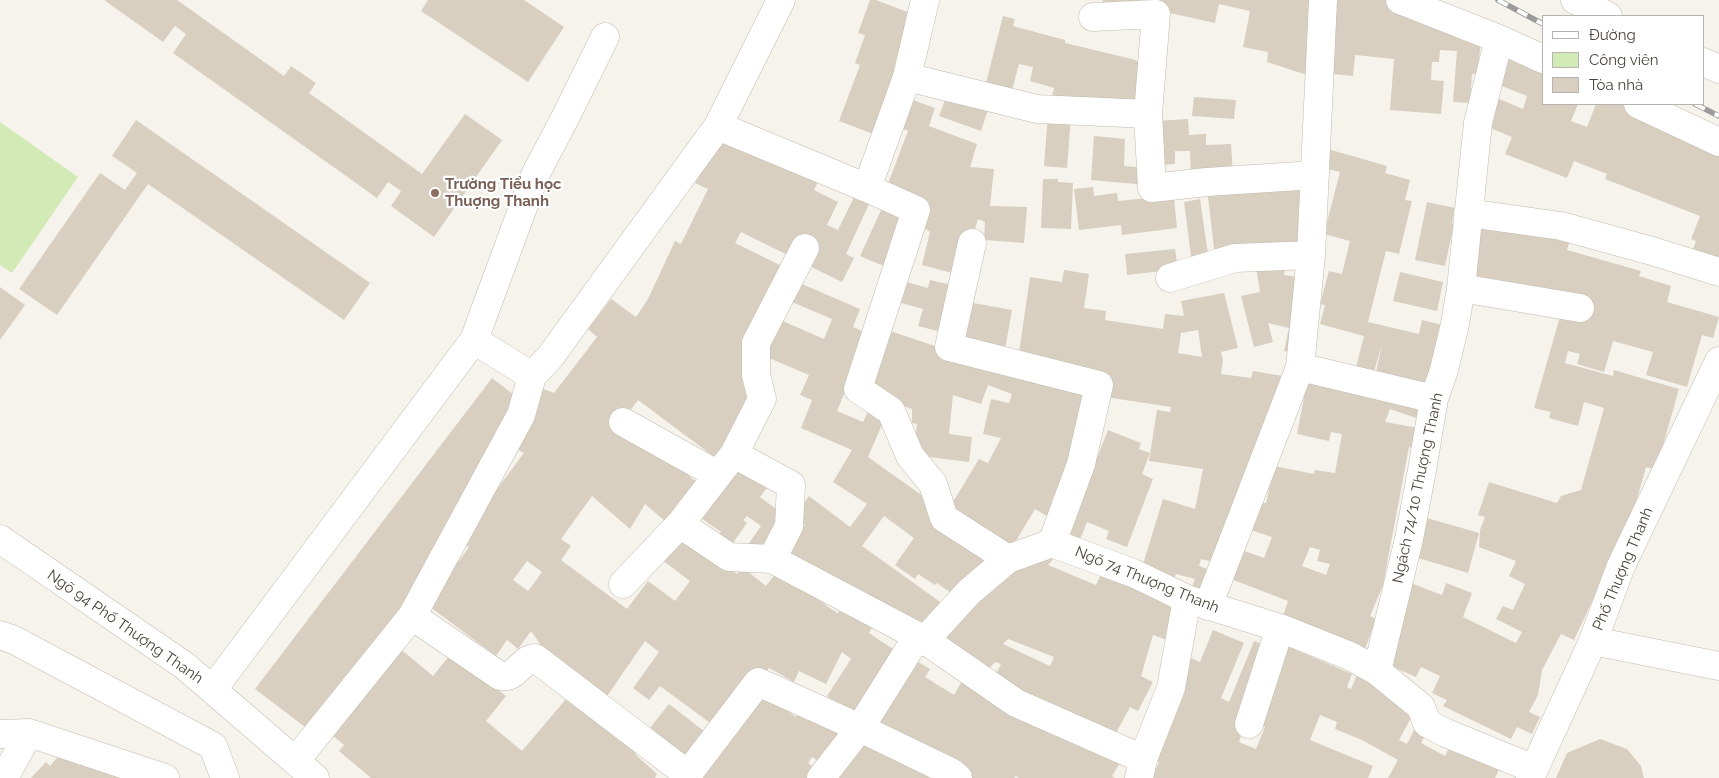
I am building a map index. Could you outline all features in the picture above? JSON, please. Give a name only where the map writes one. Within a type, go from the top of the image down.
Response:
[{"type":"street","points":[[305,769],[412,616],[521,415],[532,376],[550,356],[718,126],[781,0]]},
{"type":"street","points":[[867,188],[907,77],[925,0]]},
{"type":"street","points":[[680,524],[729,557],[772,559],[926,640],[1016,703],[1141,768],[1171,688],[1197,602],[1300,367],[1311,255],[1323,0]]},
{"type":"street","points":[[1400,0],[1499,39],[1542,59]]},
{"type":"street","points":[[1574,0],[1606,15]]},
{"type":"street","points":[[1093,17],[1156,14],[1148,114],[1152,188],[1207,182],[1315,175]]},
{"type":"street","points":[[213,689],[474,340],[535,175],[606,37]]},
{"type":"street","name":"Ngách 74/10 Thượng Thanh","points":[[1377,670],[1408,538],[1434,399],[1444,370],[1455,324],[1461,288],[1478,123],[1499,39]]},
{"type":"street","points":[[1704,62],[1719,69]]},
{"type":"street","points":[[907,77],[1038,109],[1148,114]]},
{"type":"street","points":[[1640,105],[1719,142]]},
{"type":"street","points":[[718,126],[916,210],[858,389],[891,411],[910,456],[933,484],[944,518],[1008,559]]},
{"type":"street","points":[[1468,213],[1561,226],[1719,272]]},
{"type":"street","points":[[820,778],[860,728],[912,645],[926,640],[969,592],[1008,559],[1052,543],[1081,464],[1099,385],[949,347],[972,243]]},
{"type":"street","points":[[623,584],[680,524],[726,465],[762,399],[756,375],[756,344],[805,248]]},
{"type":"street","points":[[1170,278],[1235,258],[1311,255]]},
{"type":"street","points":[[1461,288],[1580,308]]},
{"type":"street","points":[[474,340],[532,376]]},
{"type":"street","name":"Phố Thượng Thanh","points":[[1532,774],[1593,641],[1621,566],[1719,361]]},
{"type":"street","points":[[1300,367],[1434,399]]},
{"type":"street","points":[[623,422],[726,465],[791,485],[789,526],[772,559]]},
{"type":"street","name":"Ngõ 94 Phố Thượng Thanh","points":[[0,540],[185,666],[305,769]]},
{"type":"street","name":"Ngõ 74 Thượng Thanh","points":[[1052,543],[1133,574],[1197,602],[1280,628],[1350,656],[1377,670],[1421,707],[1427,723],[1532,774]]},
{"type":"street","points":[[412,616],[500,676],[504,677],[512,674],[528,660],[535,658],[686,776],[758,682],[860,728],[951,772],[958,778]]},
{"type":"street","points":[[1249,724],[1280,628]]},
{"type":"street","points":[[0,635],[14,640],[213,746],[225,778]]},
{"type":"street","points":[[1593,641],[1719,666]]},
{"type":"street","points":[[0,734],[29,733],[165,778]]},
{"type":"street","points":[[4,778],[29,733]]},
{"type":"green space","points":[[0,122],[78,177],[12,273],[0,265]]},
{"type":"building","points":[[104,0],[177,0],[284,76],[291,66],[316,83],[309,93],[422,174],[465,114],[502,140],[434,237],[391,206],[401,191],[388,182],[377,198],[173,53],[186,34],[175,26],[163,42]]},
{"type":"building","points":[[428,0],[524,0],[564,27],[528,82],[421,11]]},
{"type":"building","points":[[870,0],[876,0],[918,16],[876,135],[839,121],[860,65],[855,63],[865,35],[858,33]]},
{"type":"building","points":[[1103,0],[1140,0],[1138,12],[1102,4]]},
{"type":"building","points":[[1158,0],[1318,0],[1310,76],[1267,62],[1268,52],[1243,47],[1250,11],[1219,4],[1215,23],[1156,10]]},
{"type":"building","points":[[1328,0],[1399,0],[1481,36],[1478,74],[1472,74],[1470,103],[1453,102],[1457,51],[1440,50],[1439,62],[1432,62],[1431,80],[1444,81],[1441,114],[1390,110],[1394,59],[1355,55],[1353,76],[1322,73]]},
{"type":"building","points":[[1003,16],[1015,19],[1013,26],[1065,40],[1065,43],[1132,59],[1151,66],[1145,110],[1051,100],[1054,88],[1030,81],[1033,67],[1019,64],[1012,90],[986,83]]},
{"type":"building","points":[[1506,46],[1542,60],[1542,105],[1578,105],[1571,121],[1587,127],[1596,105],[1632,105],[1719,145],[1719,262],[1692,252],[1696,241],[1691,239],[1700,216],[1605,179],[1607,174],[1574,161],[1567,178],[1505,154],[1512,137],[1485,126],[1497,98],[1523,109],[1527,96],[1492,82]]},
{"type":"building","points":[[949,89],[990,104],[981,131],[939,116]]},
{"type":"building","points":[[905,97],[935,108],[929,126],[977,144],[970,167],[994,169],[990,206],[1027,207],[1024,243],[984,240],[985,222],[978,219],[975,229],[971,228],[964,257],[963,276],[922,265],[930,232],[915,222],[884,194],[908,131],[893,125]]},
{"type":"building","points":[[1194,97],[1236,100],[1234,119],[1192,116]]},
{"type":"building","points":[[1048,114],[1071,116],[1067,168],[1044,166]]},
{"type":"building","points":[[1188,119],[1189,135],[1206,134],[1206,145],[1231,144],[1233,176],[1191,178],[1190,151],[1175,151],[1175,164],[1158,165],[1156,121]]},
{"type":"building","points":[[136,120],[370,283],[344,320],[148,184],[57,315],[19,289],[100,173],[125,190],[137,173],[112,156]]},
{"type":"building","points":[[1094,136],[1125,139],[1124,166],[1149,168],[1147,185],[1091,180]]},
{"type":"building","points":[[717,137],[820,177],[814,190],[838,202],[827,225],[838,230],[855,195],[870,202],[846,254],[854,258],[842,282],[741,232],[735,243],[790,270],[758,384],[721,462],[638,400],[620,424],[694,471],[689,476],[705,489],[673,528],[645,504],[630,529],[592,496],[561,539],[571,546],[561,560],[627,609],[648,581],[675,601],[690,581],[662,560],[682,533],[737,574],[742,567],[766,586],[779,569],[838,613],[844,603],[875,623],[869,633],[902,655],[860,719],[827,696],[851,659],[842,652],[826,684],[799,671],[794,682],[769,668],[717,728],[660,686],[649,700],[633,688],[659,652],[645,641],[601,705],[563,677],[531,631],[518,649],[507,640],[496,656],[422,601],[455,558],[459,561],[469,547],[459,540],[524,453],[517,449],[541,388],[554,393],[597,337],[588,329],[611,299],[636,317],[648,299],[675,241],[681,244],[708,189],[695,183]],"holes":[[[527,561],[542,572],[528,591],[513,580]]]},
{"type":"building","points":[[1328,149],[1387,166],[1385,173],[1410,180],[1405,200],[1412,201],[1399,254],[1386,251],[1368,322],[1419,334],[1422,320],[1442,325],[1426,394],[1374,382],[1382,344],[1372,379],[1354,375],[1364,336],[1320,324],[1325,305],[1320,304],[1329,271],[1342,274],[1350,241],[1324,234],[1340,172],[1324,168]]},
{"type":"building","points":[[1303,178],[1310,248],[1215,257],[1207,188]]},
{"type":"building","points":[[1043,179],[1058,179],[1058,182],[1073,183],[1071,229],[1041,228]]},
{"type":"building","points":[[1093,187],[1094,196],[1117,193],[1118,201],[1158,197],[1174,198],[1177,228],[1122,235],[1121,225],[1079,230],[1074,189]]},
{"type":"building","points":[[1200,199],[1209,261],[1192,264],[1184,202]]},
{"type":"building","points":[[1427,202],[1455,208],[1452,223],[1454,224],[1445,266],[1415,260]]},
{"type":"building","points":[[882,208],[902,217],[886,267],[860,256]]},
{"type":"building","points":[[1476,212],[1570,241],[1567,250],[1641,271],[1639,276],[1671,286],[1667,302],[1719,317],[1713,338],[1702,335],[1687,387],[1646,375],[1653,352],[1613,341],[1604,372],[1577,364],[1580,354],[1568,351],[1565,363],[1613,376],[1614,370],[1679,389],[1656,470],[1646,467],[1635,506],[1612,552],[1606,572],[1574,640],[1561,634],[1542,670],[1538,695],[1529,712],[1540,717],[1532,734],[1517,727],[1511,739],[1443,706],[1447,700],[1432,693],[1440,676],[1421,667],[1416,677],[1384,663],[1408,582],[1442,595],[1446,583],[1472,593],[1463,617],[1516,643],[1522,632],[1496,619],[1503,606],[1513,610],[1525,584],[1509,576],[1516,561],[1479,547],[1480,530],[1485,517],[1478,515],[1489,482],[1557,503],[1561,496],[1581,490],[1604,408],[1584,402],[1578,426],[1549,418],[1551,412],[1534,408],[1562,309],[1590,317],[1592,310],[1466,280]]},
{"type":"building","points":[[1175,249],[1178,269],[1127,275],[1125,254]]},
{"type":"building","points":[[1286,261],[1284,275],[1299,277],[1295,353],[1284,351],[1289,328],[1268,323],[1273,342],[1254,347],[1241,296],[1260,292],[1256,266]]},
{"type":"building","points":[[1064,270],[1089,274],[1084,308],[1106,311],[1105,320],[1163,329],[1165,314],[1184,316],[1181,301],[1224,293],[1238,348],[1221,352],[1223,360],[1221,374],[1251,378],[1253,371],[1289,377],[1225,565],[1201,559],[1199,566],[1218,573],[1207,602],[1189,596],[1195,579],[1176,574],[1172,584],[1140,574],[1163,499],[1195,509],[1203,469],[1149,461],[1157,410],[1170,412],[1171,407],[1099,396],[1018,359],[1030,277],[1062,282]],"holes":[[[1198,330],[1202,357],[1178,353],[1181,333]]]},
{"type":"building","points":[[1400,272],[1443,282],[1437,311],[1393,301]]},
{"type":"building","points":[[896,279],[928,288],[930,280],[961,287],[949,334],[918,326],[923,309],[890,300]]},
{"type":"building","points":[[795,281],[860,309],[853,327],[869,334],[837,411],[863,422],[869,409],[886,415],[868,457],[937,506],[996,560],[962,601],[937,583],[935,585],[918,574],[915,579],[895,565],[914,538],[884,516],[862,546],[943,604],[921,635],[783,555],[805,525],[794,517],[809,496],[850,527],[867,504],[833,482],[852,450],[801,428],[812,400],[800,395],[809,375],[762,355],[778,319],[824,339],[832,319],[787,300]]},
{"type":"building","points":[[0,287],[25,305],[0,340]]},
{"type":"building","points":[[968,302],[1012,310],[1004,355],[960,346]]},
{"type":"building","points":[[881,328],[947,350],[1096,392],[1062,480],[1051,502],[1057,506],[1050,518],[1035,509],[1010,551],[947,512],[979,459],[988,463],[1001,438],[983,434],[991,399],[1009,403],[1012,394],[988,385],[981,404],[953,395],[949,434],[972,437],[969,462],[913,455],[917,424],[912,423],[912,409],[870,394]]},
{"type":"building","points":[[1300,375],[1424,402],[1419,419],[1390,409],[1385,422],[1418,428],[1414,448],[1409,447],[1383,585],[1370,616],[1376,619],[1364,652],[1282,619],[1288,601],[1231,579],[1242,550],[1264,558],[1272,537],[1250,530],[1258,503],[1266,503],[1274,466],[1314,474],[1315,470],[1335,473],[1342,434],[1331,432],[1329,441],[1297,434],[1304,398],[1296,397]],"holes":[[[1310,547],[1320,550],[1317,561],[1330,564],[1326,575],[1302,566]]]},
{"type":"building","points":[[492,378],[523,402],[413,591],[309,730],[255,689]]},
{"type":"building","points":[[1108,430],[1141,443],[1139,449],[1150,453],[1142,474],[1153,479],[1127,547],[1106,539],[1109,531],[1087,522],[1078,545],[1060,538],[1091,455],[1097,458]]},
{"type":"building","points":[[738,461],[770,484],[760,497],[787,517],[772,553],[745,549],[761,526],[747,516],[743,520],[747,523],[730,547],[716,537],[721,532],[698,516]]},
{"type":"building","points":[[1427,518],[1479,533],[1468,573],[1415,557]]},
{"type":"building","points":[[1049,550],[1054,558],[1048,565],[1096,585],[1102,572],[1176,610],[1172,642],[1153,635],[1141,676],[1153,682],[1138,711],[1130,707],[1115,735],[993,680],[1001,664],[995,662],[985,673],[967,654],[944,636],[982,589]],"holes":[[[1008,639],[1054,657],[1050,666],[1003,644]]]},
{"type":"building","points":[[1213,630],[1244,643],[1221,698],[1229,702],[1254,641],[1268,646],[1239,742],[1256,749],[1265,727],[1254,723],[1282,644],[1352,674],[1347,687],[1351,689],[1358,672],[1419,703],[1399,740],[1407,744],[1416,726],[1427,732],[1421,743],[1445,756],[1453,739],[1501,765],[1495,778],[1388,778],[1398,760],[1362,740],[1335,729],[1337,722],[1320,715],[1310,740],[1373,766],[1368,778],[1152,778],[1159,762],[1151,759],[1182,654],[1200,662]]},
{"type":"building","points":[[398,647],[433,676],[453,651],[506,696],[486,721],[522,751],[572,692],[639,749],[635,754],[657,774],[655,778],[371,778],[339,751],[344,745],[332,735],[383,674],[379,671]]},
{"type":"building","points":[[910,657],[930,669],[925,677],[954,695],[966,674],[1120,763],[1112,776],[1115,778],[1019,778],[1016,776],[1014,778],[973,778],[893,730],[868,725]]},
{"type":"building","points":[[760,690],[796,717],[806,705],[846,735],[824,765],[812,757],[808,763],[821,773],[817,778],[696,778]]},
{"type":"building","points":[[669,704],[709,735],[686,764],[646,733]]},
{"type":"building","points":[[862,732],[934,778],[825,778]]},
{"type":"building","points":[[1600,739],[1627,749],[1641,766],[1644,778],[1556,778],[1567,753]]},
{"type":"building","points":[[63,751],[79,766],[85,759],[99,765],[110,775],[117,769],[127,778],[31,778],[46,762],[50,766]]},
{"type":"railway","points":[[1498,0],[1542,23]]},
{"type":"railway","points":[[1697,105],[1719,116]]},
{"type":"place","name":"Trường Tiểu học Thuợng Thanh","points":[[435,193]]}]
